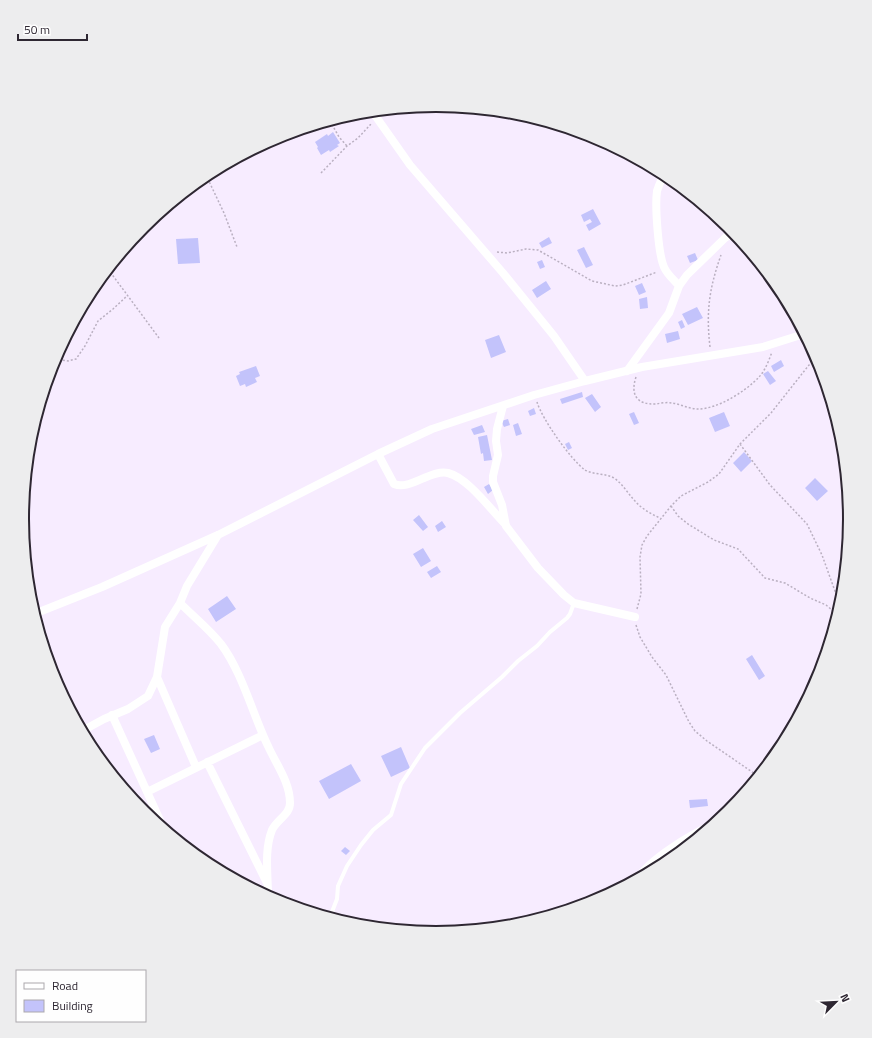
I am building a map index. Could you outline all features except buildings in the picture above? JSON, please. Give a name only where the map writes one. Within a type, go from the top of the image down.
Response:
[{"type":"street","points":[[375,116],[410,165],[484,250],[554,336],[585,381]]},
{"type":"street","points":[[661,180],[657,192],[660,255],[664,269],[679,286]]},
{"type":"street","points":[[627,371],[670,313],[679,286],[698,264],[728,236]]},
{"type":"street","points":[[40,612],[102,587],[218,536],[378,454],[432,429],[534,395],[585,381],[642,367],[763,346],[799,336]]},
{"type":"street","points":[[503,406],[497,429],[498,454],[493,482],[502,505],[506,526]]},
{"type":"street","points":[[378,454],[394,484],[402,486],[427,476],[440,473],[447,473],[463,480],[506,526],[538,568],[564,595],[574,603],[635,617]]},
{"type":"street","points":[[88,728],[112,715],[128,709],[148,696],[157,676],[165,627],[180,604],[187,586],[218,536]]},
{"type":"street","points":[[180,604],[208,630],[232,661],[263,735],[283,776],[289,793],[290,805],[287,813],[277,822],[272,830],[267,850],[268,890]]},
{"type":"street","points":[[157,676],[196,767]]},
{"type":"street","points":[[112,715],[158,816]]},
{"type":"street","points":[[147,792],[263,735]]},
{"type":"street","points":[[207,762],[268,885]]},
{"type":"street","points":[[648,865],[687,839]]},
{"type":"lane","points":[[332,912],[337,899],[338,886],[347,866],[373,830],[391,815],[401,784],[425,748],[460,713],[567,618],[574,603]]},
{"type":"path","points":[[321,173],[369,126],[372,117]]},
{"type":"path","points":[[333,126],[339,137],[347,146]]},
{"type":"path","points":[[209,182],[224,213],[237,247]]},
{"type":"path","points":[[484,250],[507,253],[526,249],[538,250],[592,281],[615,286],[623,285],[664,269]]},
{"type":"path","points":[[710,355],[708,334],[709,296],[713,277],[722,252]]},
{"type":"path","points":[[111,273],[159,338]]},
{"type":"path","points":[[61,360],[68,361],[76,359],[85,346],[98,321],[113,310],[128,295]]},
{"type":"path","points":[[642,367],[634,383],[635,396],[639,400],[654,404],[670,402],[697,409],[706,408],[721,404],[760,376],[776,343]]},
{"type":"path","points":[[754,773],[707,741],[696,731],[686,716],[666,675],[652,657],[640,637],[636,629],[635,617],[642,594],[640,557],[642,545],[647,536],[671,506],[681,496],[708,482],[719,474],[740,444],[772,413],[812,363]]},
{"type":"path","points":[[534,395],[538,407],[575,461],[585,470],[614,478],[647,512],[661,518]]},
{"type":"path","points":[[740,444],[770,485],[807,524],[817,543],[836,594]]},
{"type":"path","points":[[671,506],[678,516],[688,524],[714,540],[738,549],[765,578],[785,583],[832,610]]}]
